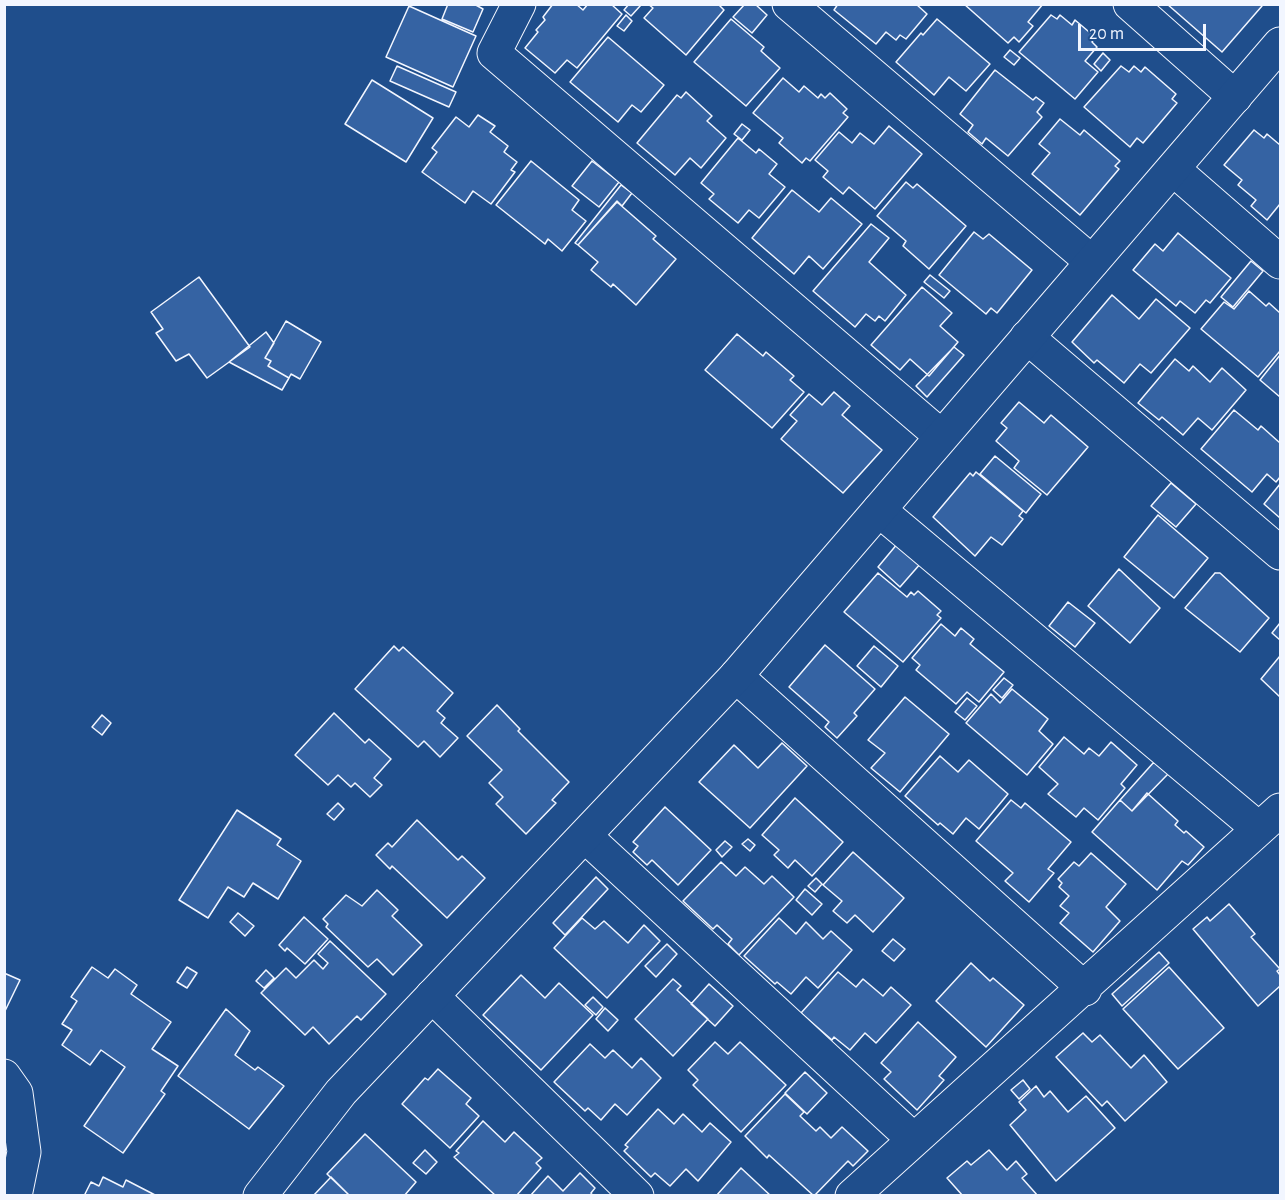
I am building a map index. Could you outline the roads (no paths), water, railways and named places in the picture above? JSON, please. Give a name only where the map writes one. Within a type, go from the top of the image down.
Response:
[{"type":"street","points":[[519,4],[494,53],[941,436]]},
{"type":"street","points":[[789,4],[1092,261]]},
{"type":"street","points":[[1130,4],[1234,98]]},
{"type":"street","points":[[260,1196],[340,1092],[736,676],[1281,44]]},
{"type":"street","points":[[1173,169],[1281,261]]},
{"type":"street","points":[[1027,337],[1281,553]]},
{"type":"street","points":[[852,1196],[1270,820],[879,510]]},
{"type":"street","points":[[736,676],[1085,988]]},
{"type":"street","points":[[585,836],[913,1139]]},
{"type":"street","points":[[432,996],[637,1196]]},
{"type":"street","points":[[4,1076],[16,1093],[24,1152],[15,1196]]}]
